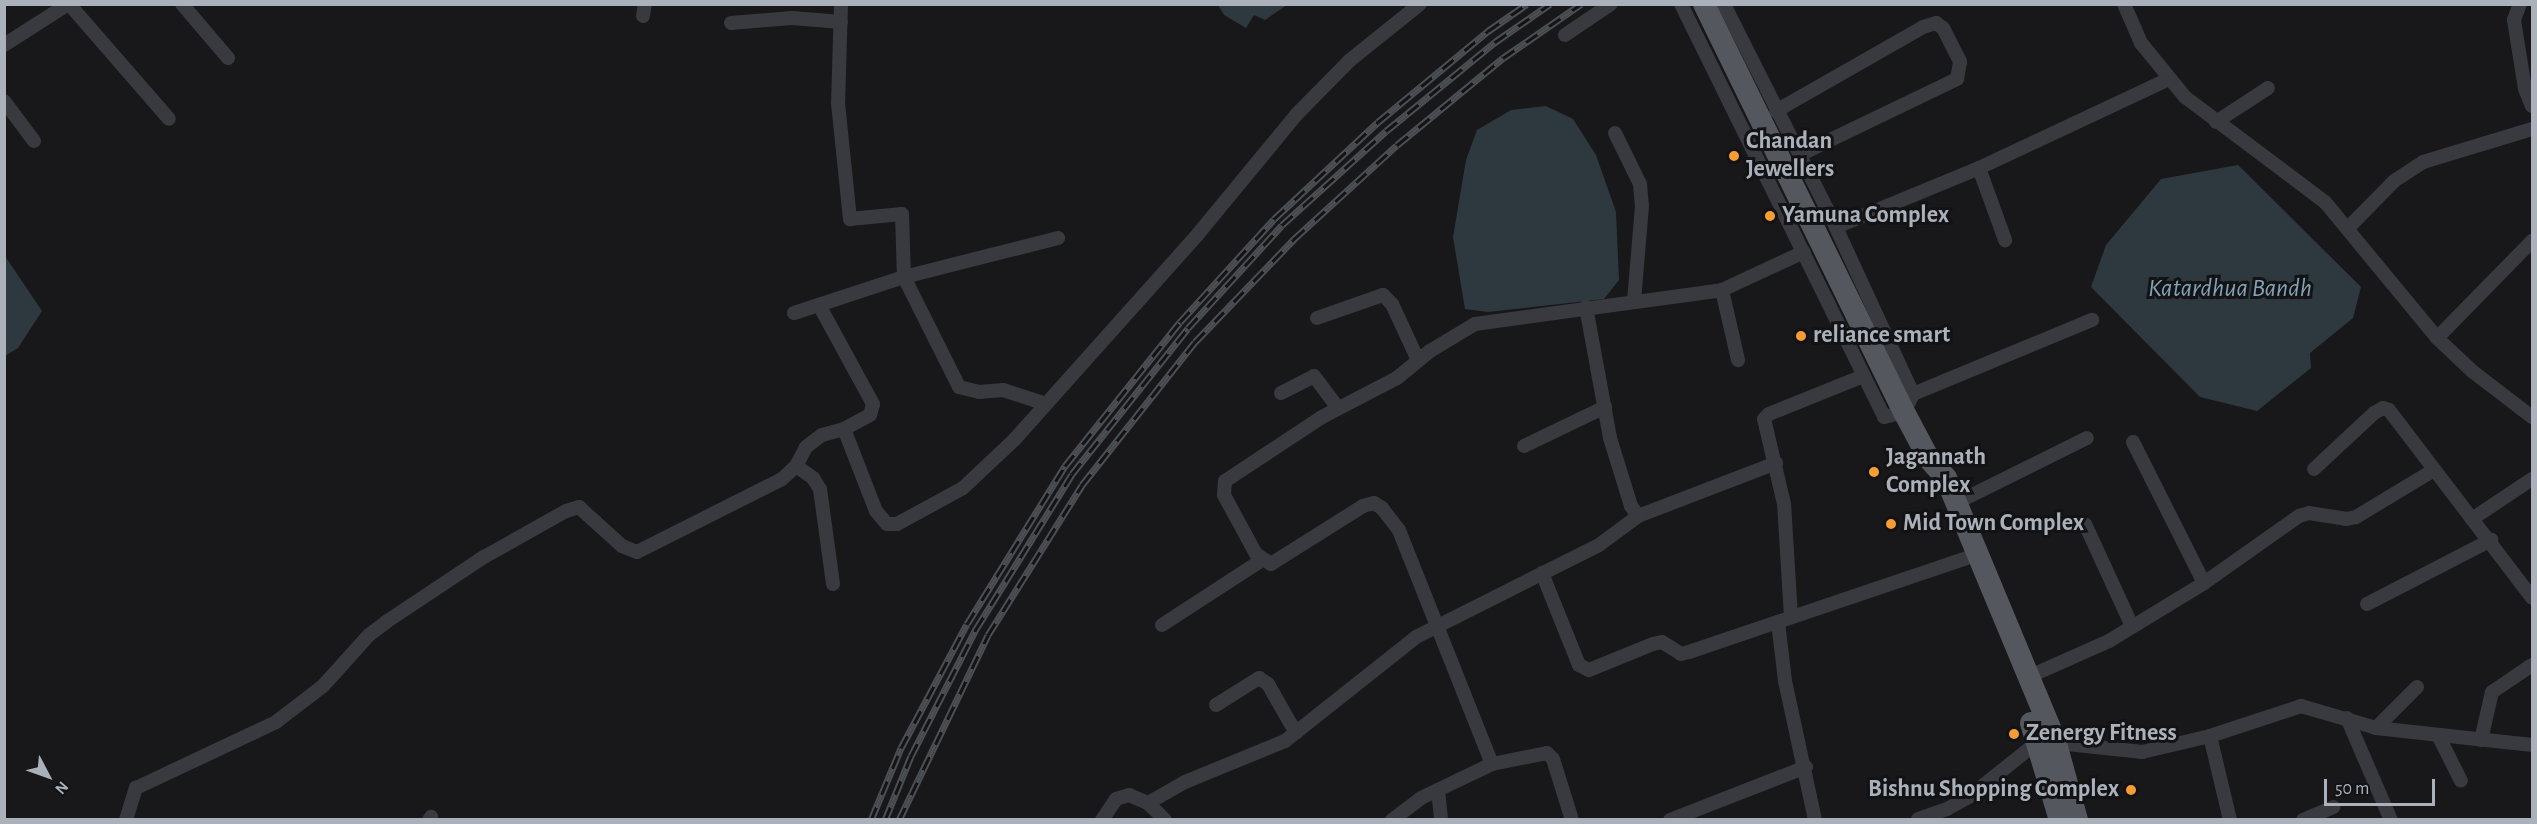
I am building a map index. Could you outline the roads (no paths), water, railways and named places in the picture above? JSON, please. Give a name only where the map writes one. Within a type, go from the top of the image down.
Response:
[{"type":"main road","points":[[1704,4],[1892,386],[1909,403],[1929,459],[1934,483],[2047,740],[2077,819]]},
{"type":"main road","points":[[1929,459],[1946,478],[2028,677],[2047,740],[2060,819]]},
{"type":"street","points":[[4,45],[68,4],[169,119]]},
{"type":"street","points":[[182,4],[228,58]]},
{"type":"street","points":[[841,4],[838,103],[850,219],[902,214],[904,277],[959,387],[979,392],[1003,390],[1043,403]]},
{"type":"street","points":[[844,429],[876,511],[887,524],[897,524],[963,488],[1014,440],[1043,403],[1198,234],[1296,115],[1349,61],[1420,4]]},
{"type":"street","points":[[1565,35],[1611,4]]},
{"type":"street","points":[[1681,4],[1884,417],[1909,403],[2092,320]]},
{"type":"street","points":[[1724,4],[1836,227],[1909,403]]},
{"type":"street","points":[[2124,4],[2141,43],[2169,79],[2216,123],[2309,188],[2349,227],[2437,338],[2472,371],[2532,417]]},
{"type":"street","points":[[2520,4],[2514,20],[2528,74],[2532,106]]},
{"type":"street","points":[[731,23],[792,18],[841,22]]},
{"type":"street","points":[[1776,111],[1923,27],[1936,23],[1943,28],[1960,62],[1957,79],[1799,155]]},
{"type":"street","points":[[1836,227],[1979,168],[2169,79]]},
{"type":"street","points":[[2216,123],[2268,88]]},
{"type":"street","points":[[4,101],[34,141]]},
{"type":"street","points":[[2349,227],[2394,182],[2423,162],[2532,129]]},
{"type":"street","points":[[1615,133],[1635,170],[1642,206],[1634,301]]},
{"type":"street","points":[[1979,168],[2005,240]]},
{"type":"street","points":[[795,313],[904,277],[1058,238]]},
{"type":"street","points":[[2437,338],[2532,241]]},
{"type":"street","points":[[1492,764],[1435,626],[1399,530],[1382,508],[1374,503],[1363,506],[1271,564],[1262,560],[1224,495],[1225,481],[1338,408],[1397,378],[1418,360],[1475,324],[1722,290],[1804,252]]},
{"type":"street","points":[[1722,290],[1738,360]]},
{"type":"street","points":[[1317,318],[1383,295],[1392,304],[1418,360]]},
{"type":"street","points":[[126,819],[136,788],[276,722],[323,686],[369,635],[386,622],[484,557],[566,511],[579,507],[622,546],[637,552],[782,479],[796,466],[806,447],[822,435],[844,429],[870,415],[873,404],[819,305]]},
{"type":"street","points":[[1586,307],[1610,438],[1631,506],[1638,516]]},
{"type":"street","points":[[1281,393],[1302,378],[1314,376],[1338,408]]},
{"type":"street","points":[[1815,819],[1806,767],[1785,681],[1784,504],[1776,463],[1763,429],[1764,419],[1769,414],[1863,376]]},
{"type":"street","points":[[1524,446],[1605,407]]},
{"type":"street","points":[[2313,469],[2383,408],[2397,418],[2434,470],[2491,540],[2532,598]]},
{"type":"street","points":[[1956,503],[2087,438]]},
{"type":"street","points":[[2133,442],[2204,583]]},
{"type":"street","points":[[1148,803],[1185,782],[1296,733],[1400,649],[1435,626],[1599,545],[1638,516],[1776,463]]},
{"type":"street","points":[[796,466],[820,489],[832,584]]},
{"type":"street","points":[[2028,677],[2084,655],[2204,583],[2299,516],[2309,513],[2346,519],[2356,517],[2434,470]]},
{"type":"street","points":[[2472,519],[2532,479]]},
{"type":"street","points":[[2085,524],[2132,626]]},
{"type":"street","points":[[2367,604],[2491,540]]},
{"type":"street","points":[[1542,573],[1584,669],[1662,642],[1681,654],[1689,652],[1966,558]]},
{"type":"street","points":[[1162,625],[1262,560]]},
{"type":"street","points":[[2481,740],[2492,692],[2532,664]]},
{"type":"street","points":[[1216,705],[1259,678],[1268,684],[1296,733]]},
{"type":"street","points":[[2376,728],[2417,687]]},
{"type":"street","points":[[1917,819],[1947,809],[1970,796],[2047,740],[2108,751],[2142,752],[2210,736],[2301,706],[2376,728],[2532,745]]},
{"type":"street","points":[[2347,718],[2391,819]]},
{"type":"street","points":[[2438,735],[2461,781]]},
{"type":"street","points":[[2210,736],[2230,819]]},
{"type":"street","points":[[1392,819],[1437,790],[1492,764],[1547,753],[1553,759],[1572,819]]},
{"type":"street","points":[[1670,819],[1806,767]]},
{"type":"street","points":[[1437,790],[1441,819]]},
{"type":"street","points":[[1102,819],[1116,799],[1124,795],[1148,803],[1166,819]]},
{"type":"street","points":[[2303,819],[2333,807]]},
{"type":"water","points":[[1218,5],[1287,5],[1265,20],[1254,15],[1246,28],[1224,15]]},
{"type":"water","points":[[1546,106],[1573,119],[1596,155],[1616,212],[1619,280],[1604,299],[1488,312],[1465,309],[1453,237],[1466,160],[1477,130],[1511,110]]},
{"type":"water","name":"Katardhua Bandh","points":[[2238,165],[2361,287],[2353,318],[2310,353],[2311,368],[2257,411],[2200,397],[2091,287],[2106,245],[2161,179]]},
{"type":"water","points":[[5,256],[42,311],[18,348],[5,356]]},
{"type":"railway","points":[[871,820],[901,748],[967,624],[1065,466],[1180,322],[1274,219],[1378,122],[1488,31],[1527,4]]},
{"type":"railway","points":[[885,820],[911,756],[976,629],[1072,474],[1188,328],[1282,225],[1386,131],[1495,42],[1550,4]]},
{"type":"railway","points":[[899,820],[988,635],[1082,485],[1195,342],[1294,239],[1397,145],[1503,58],[1581,4]]},
{"type":"place","name":"Chandan Jewellers","points":[[1734,156]]},
{"type":"place","name":"Yamuna Complex","points":[[1770,216]]},
{"type":"place","name":"reliance smart","points":[[1801,336]]},
{"type":"place","name":"Jagannath Complex","points":[[1874,472]]},
{"type":"place","name":"Mid Town Complex","points":[[1891,524]]},
{"type":"place","name":"Zenergy Fitness","points":[[2014,734]]},
{"type":"place","name":"Bishnu Shopping Complex","points":[[2131,790]]}]
